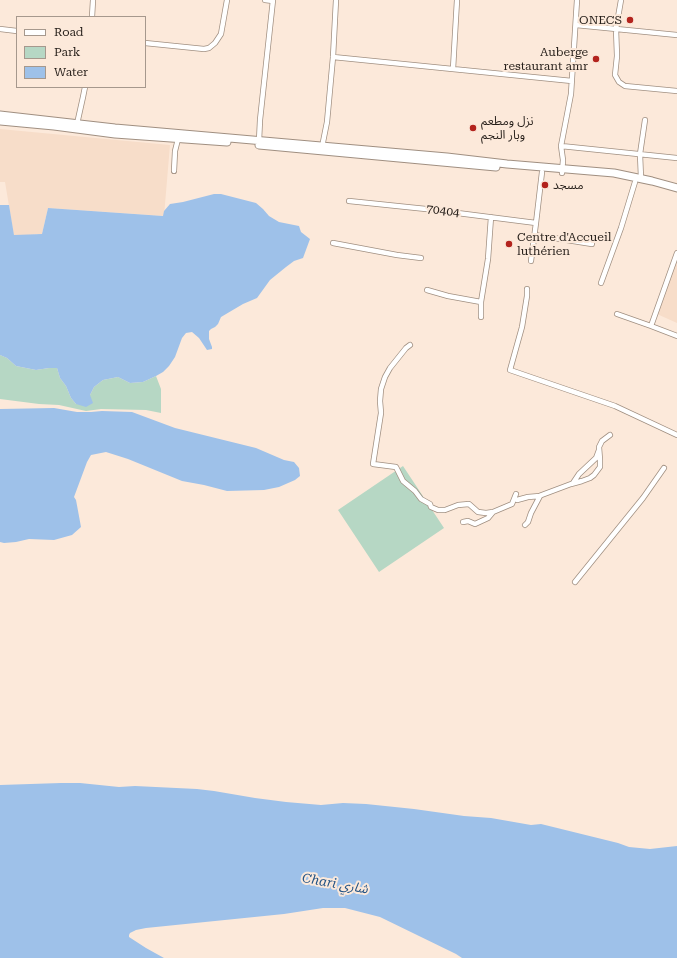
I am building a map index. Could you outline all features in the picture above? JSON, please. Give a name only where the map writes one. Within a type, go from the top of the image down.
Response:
[{"type":"main road","points":[[0,115],[115,134],[439,156],[638,180],[677,188]]},
{"type":"main road","points":[[0,121],[259,141],[542,172],[562,171]]},
{"type":"main road","points":[[638,180],[677,193]]},
{"type":"street","points":[[92,16],[93,0]]},
{"type":"street","points":[[146,43],[204,49],[209,48],[215,43],[221,34],[227,0]]},
{"type":"street","points":[[259,141],[273,0],[265,0]]},
{"type":"street","points":[[321,148],[327,122],[333,57],[336,0]]},
{"type":"street","points":[[453,69],[457,0]]},
{"type":"street","points":[[562,171],[563,160],[561,146],[571,94],[577,0]]},
{"type":"street","points":[[621,0],[616,29],[616,75],[619,82],[625,86],[677,91]]},
{"type":"street","points":[[576,25],[677,35]]},
{"type":"street","points":[[0,29],[16,31]]},
{"type":"street","points":[[333,57],[572,81]]},
{"type":"street","points":[[77,127],[84,88]]},
{"type":"street","points":[[601,283],[638,180],[645,120]]},
{"type":"street","points":[[174,171],[175,151],[178,139]]},
{"type":"street","points":[[561,146],[677,158]]},
{"type":"street","points":[[531,261],[542,172]]},
{"type":"street","name":"70404","points":[[349,201],[536,223]]},
{"type":"street","points":[[481,317],[481,302],[488,259],[491,217]]},
{"type":"street","points":[[535,235],[592,244]]},
{"type":"street","points":[[333,243],[421,258]]},
{"type":"street","points":[[651,326],[677,253]]},
{"type":"street","points":[[526,289],[527,296],[522,327],[510,370],[615,406],[677,435]]},
{"type":"street","points":[[427,290],[448,296],[481,302]]},
{"type":"street","points":[[617,314],[677,336]]},
{"type":"street","points":[[410,345],[390,368],[381,389],[381,413],[373,464],[396,468],[403,481],[415,491],[421,499],[431,507],[438,510],[445,510],[458,505],[469,504],[478,512],[493,512],[512,504],[516,494]]},
{"type":"street","points":[[573,483],[578,474],[596,458],[602,441],[610,435]]},
{"type":"street","points":[[517,500],[539,496],[590,478],[600,467],[599,450]]},
{"type":"street","points":[[576,582],[643,498],[664,468]]},
{"type":"street","points":[[525,525],[528,522],[539,496]]},
{"type":"street","points":[[463,522],[468,521],[475,524],[488,518],[493,512]]},
{"type":"shaded area","points":[[0,129],[170,145],[164,216],[48,208],[42,234],[14,236],[5,182],[0,182]]},
{"type":"shaded area","points":[[677,257],[677,323],[657,314]]},
{"type":"green space","points":[[0,355],[7,358],[16,366],[36,370],[57,368],[60,378],[76,404],[90,395],[94,387],[103,380],[118,377],[130,383],[143,382],[156,376],[161,389],[161,413],[146,410],[101,409],[86,411],[59,405],[0,399]]},
{"type":"green space","points":[[403,466],[444,528],[379,572],[338,510]]},
{"type":"water","points":[[214,194],[221,194],[256,203],[269,216],[279,222],[299,226],[301,232],[310,239],[303,258],[294,261],[270,280],[257,298],[243,304],[221,317],[218,324],[209,331],[209,339],[212,349],[207,350],[199,338],[192,332],[186,333],[182,338],[175,357],[163,372],[143,382],[130,383],[118,377],[103,380],[94,387],[90,395],[93,403],[86,407],[76,404],[71,398],[66,386],[60,378],[57,368],[36,370],[16,366],[7,358],[0,355],[0,205],[9,205],[14,235],[42,234],[48,208],[163,216],[164,211],[170,204]]},
{"type":"water","points":[[54,408],[77,412],[132,412],[175,428],[256,448],[284,460],[294,462],[299,468],[300,476],[295,480],[279,487],[264,490],[227,491],[182,481],[128,459],[106,452],[91,455],[74,497],[76,500],[81,527],[72,535],[54,540],[29,539],[16,542],[0,542],[0,409]]},
{"type":"water","name":"Chari شاري","points":[[80,783],[119,787],[135,786],[197,789],[286,802],[321,805],[343,803],[366,804],[491,818],[531,825],[541,824],[629,847],[650,849],[677,846],[677,958],[462,958],[380,917],[345,908],[323,908],[284,914],[146,928],[130,933],[129,937],[164,958],[0,958],[0,785]]},
{"type":"place","name":"ONECS","points":[[630,20]]},
{"type":"place","name":"Auberge restaurant amr","points":[[596,59]]},
{"type":"place","name":"نزل ومطعم وبار النجم","points":[[473,128]]},
{"type":"place","name":"مسجد","points":[[545,185]]},
{"type":"place","name":"Centre d'Accueil luthérien","points":[[509,244]]}]
